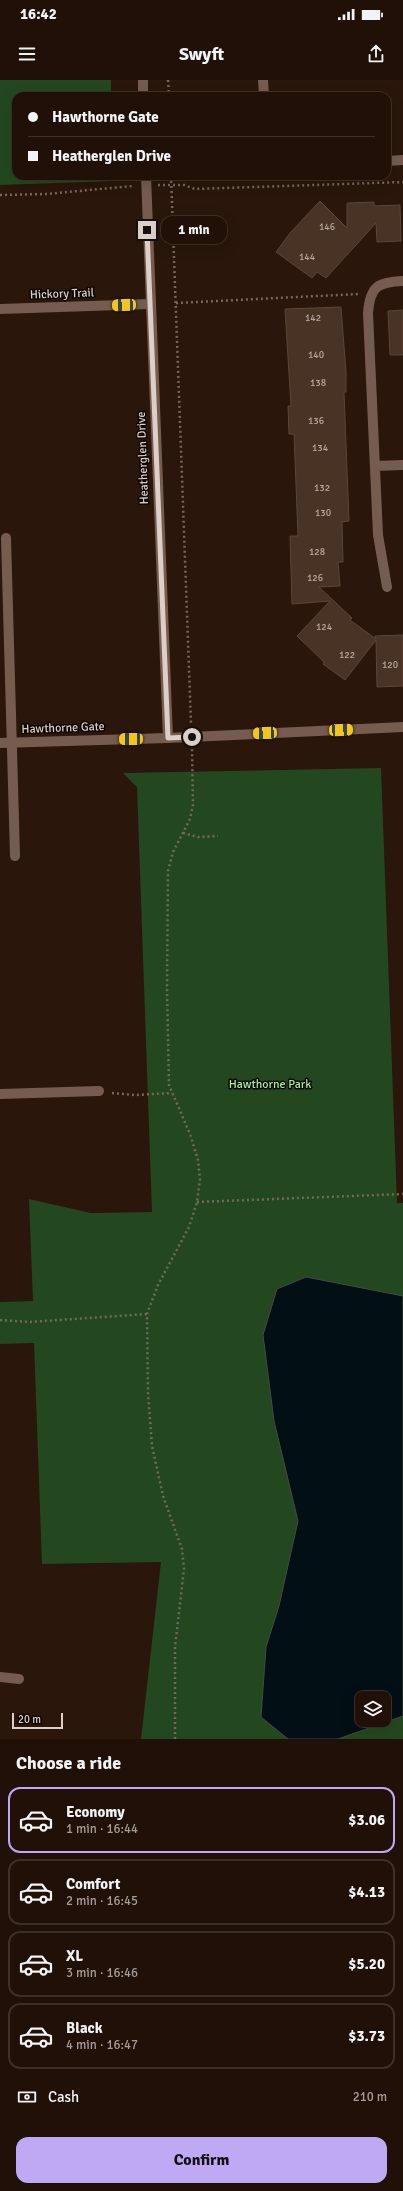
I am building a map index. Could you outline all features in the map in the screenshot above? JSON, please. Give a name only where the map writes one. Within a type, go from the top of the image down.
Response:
[{"type":"street","points":[[143,80],[143,92]]},
{"type":"street","points":[[263,80],[264,92]]},
{"type":"street","points":[[391,161],[403,160]]},
{"type":"street","name":"Heatherglen Drive","points":[[146,181],[168,738]]},
{"type":"street","points":[[387,587],[378,535],[368,313],[374,289],[382,284],[403,281]]},
{"type":"street","name":"Hickory Trail","points":[[0,309],[150,304]]},
{"type":"street","points":[[375,466],[403,465]]},
{"type":"street","points":[[6,538],[15,856]]},
{"type":"street","name":"Hawthorne Gate","points":[[0,743],[168,738],[403,727]]},
{"type":"street","points":[[0,1094],[99,1091]]},
{"type":"street","points":[[0,1677],[19,1680]]},
{"type":"path","points":[[168,80],[169,92]]},
{"type":"path","points":[[171,180],[191,716]]},
{"type":"path","points":[[0,195],[46,194],[146,181],[184,185],[195,189],[403,182]]},
{"type":"path","points":[[176,303],[372,294]]},
{"type":"path","points":[[175,1739],[175,1647],[184,1569],[182,1549],[163,1496],[152,1446],[148,1393],[147,1314],[158,1285],[189,1228],[197,1202],[200,1179],[198,1160],[190,1134],[172,1094],[170,1085],[167,989],[168,871],[173,852],[183,833],[193,805],[193,767]]},
{"type":"path","points":[[183,833],[198,837],[218,836]]},
{"type":"path","points":[[99,1091],[135,1095],[172,1094]]},
{"type":"path","points":[[197,1202],[403,1194]]},
{"type":"path","points":[[0,1320],[30,1322],[147,1314]]},
{"type":"green space","points":[[0,80],[111,80],[111,92],[12,92],[12,180],[113,181],[0,185]]},
{"type":"green space","name":"Hawthorne Park","points":[[381,768],[397,1203],[403,1203],[403,1739],[141,1739],[161,1562],[42,1564],[34,1343],[0,1344],[0,1302],[33,1301],[29,1199],[91,1213],[152,1212],[137,787],[123,773]]},
{"type":"shaded area","points":[[306,1277],[403,1296],[403,1716],[391,1720],[391,1691],[355,1691],[355,1727],[372,1727],[338,1739],[288,1739],[261,1717],[266,1647],[279,1606],[298,1521],[274,1421],[263,1335],[277,1289]]},
{"type":"building","points":[[320,201],[347,228],[347,203],[374,202],[374,206],[400,205],[401,241],[377,242],[376,223],[326,278],[317,272],[312,278],[276,252],[290,233]]},
{"type":"building","points":[[341,307],[346,372],[346,392],[344,392],[349,521],[342,522],[343,562],[338,562],[340,586],[319,587],[352,618],[350,620],[376,639],[375,636],[403,635],[403,686],[377,687],[376,640],[345,680],[323,664],[324,662],[297,636],[330,601],[292,604],[290,536],[298,536],[294,434],[289,434],[288,406],[291,406],[285,309]]},
{"type":"building","points":[[403,310],[403,355],[390,355],[388,311]]},
{"type":"route","points":[[147,230],[168,738],[192,737]]}]
